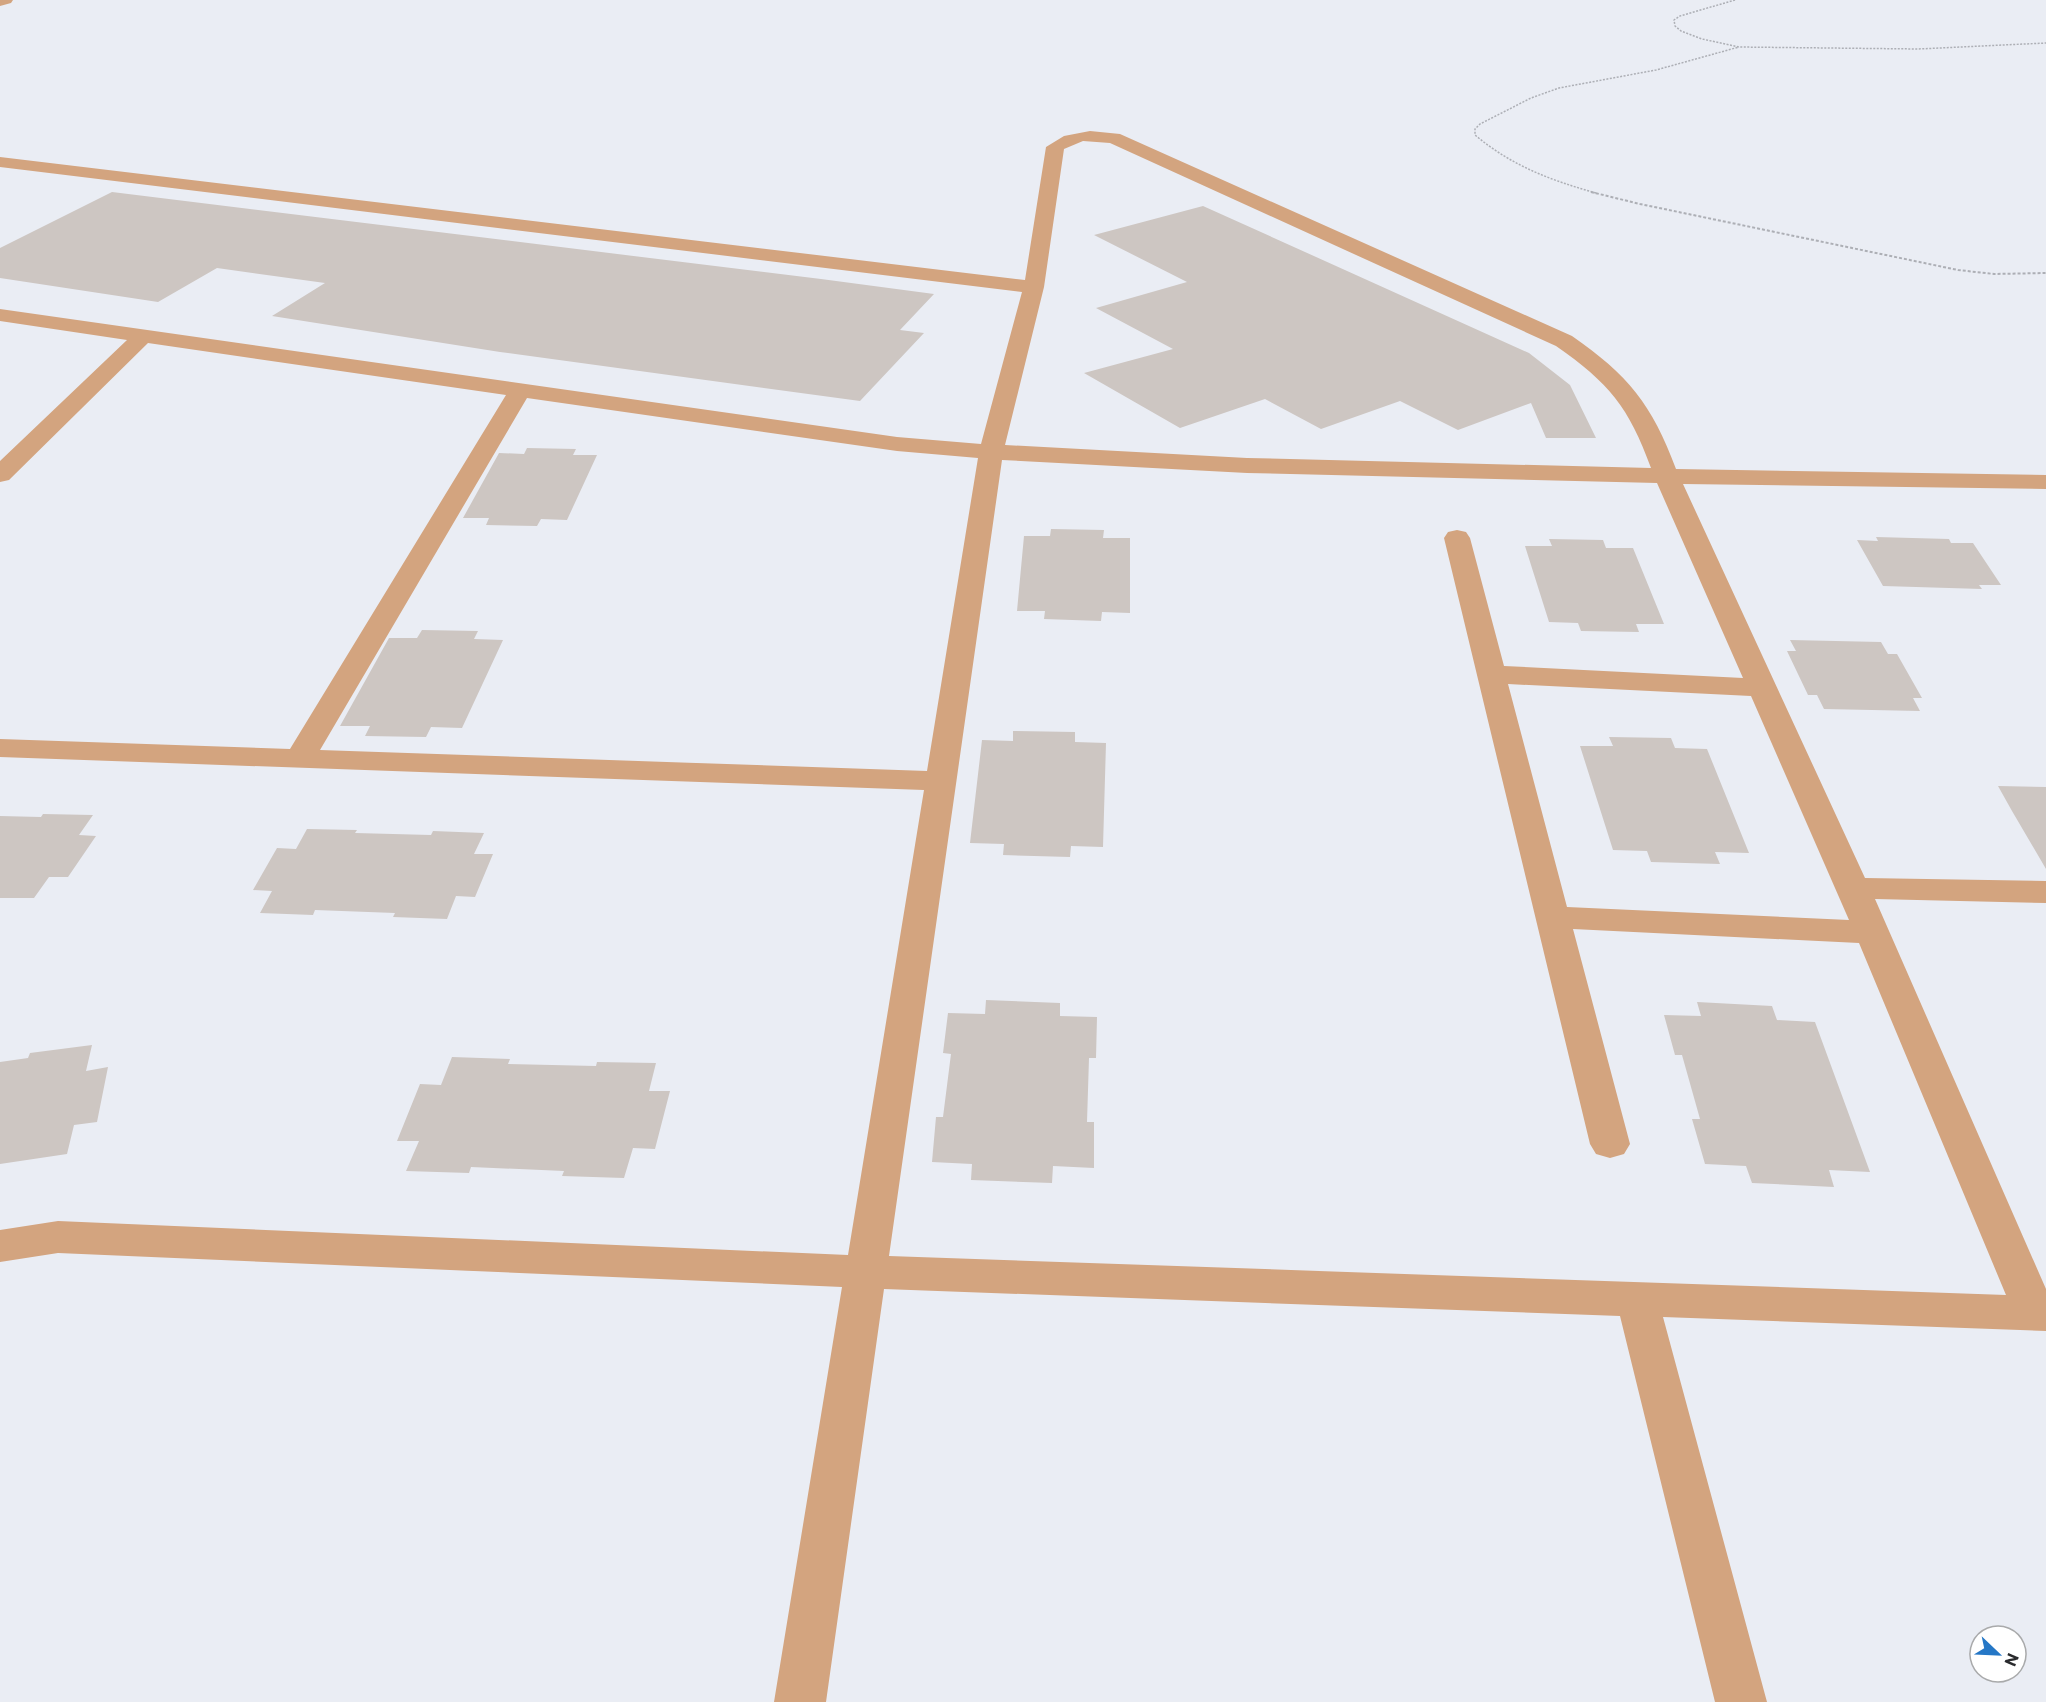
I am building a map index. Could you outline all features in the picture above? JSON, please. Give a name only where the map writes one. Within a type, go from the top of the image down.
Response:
[{"type":"street","points":[[0,2],[6,0]]},
{"type":"street","points":[[0,1246],[58,1237],[867,1272],[2041,1314],[1853,888],[1667,477],[1654,440],[1633,400],[1609,374],[1564,341],[1114,138],[1071,136],[1055,147],[1034,287],[991,453],[867,1272],[800,1702]]},
{"type":"street","points":[[0,162],[1034,287]]},
{"type":"street","points":[[0,315],[897,444],[991,453],[1170,464],[1667,477],[2046,482]]},
{"type":"street","points":[[0,475],[143,336]]},
{"type":"street","points":[[300,759],[520,390]]},
{"type":"street","points":[[1457,538],[1610,1144]]},
{"type":"street","points":[[1491,674],[1763,688]]},
{"type":"street","points":[[0,748],[940,782]]},
{"type":"street","points":[[1853,888],[2046,892]]},
{"type":"street","points":[[1553,917],[1872,932]]},
{"type":"street","points":[[1637,1300],[1741,1702]]},
{"type":"path","points":[[1735,0],[1680,15],[1674,20],[1675,26],[1682,31],[1718,44],[1739,47],[1918,49],[2046,43]]},
{"type":"path","points":[[1739,47],[1656,70],[1559,88],[1530,98],[1480,124],[1475,129],[1474,135],[1509,161],[1556,181],[1616,198],[1958,270],[1994,274],[2046,273]]},
{"type":"building","points":[[112,192],[934,294],[900,330],[924,333],[860,401],[500,352],[272,316],[325,283],[217,268],[158,302],[0,278],[0,248]]},
{"type":"building","points":[[1203,206],[1529,353],[1570,385],[1596,438],[1546,438],[1531,403],[1458,430],[1400,401],[1321,429],[1265,399],[1180,428],[1084,373],[1173,349],[1096,308],[1187,282],[1094,235]]},
{"type":"building","points":[[527,448],[576,449],[573,455],[597,455],[567,520],[541,519],[537,526],[486,525],[489,518],[463,518],[499,453],[524,454]]},
{"type":"building","points":[[1051,529],[1104,530],[1103,538],[1130,538],[1130,613],[1102,612],[1101,621],[1044,619],[1045,611],[1017,611],[1024,536],[1050,536]]},
{"type":"building","points":[[1876,537],[1949,539],[1951,543],[1973,543],[2001,585],[1979,585],[1982,589],[1883,586],[1857,540],[1878,541]]},
{"type":"building","points":[[1549,539],[1603,540],[1606,548],[1633,548],[1664,624],[1636,624],[1639,632],[1581,631],[1578,623],[1549,622],[1525,546],[1552,546]]},
{"type":"building","points":[[422,630],[478,631],[474,639],[503,640],[462,728],[431,727],[426,737],[365,736],[370,726],[340,726],[389,638],[417,638]]},
{"type":"building","points":[[1790,640],[1881,642],[1888,654],[1897,654],[1922,698],[1913,698],[1920,711],[1824,709],[1817,695],[1808,695],[1787,651],[1796,651]]},
{"type":"building","points":[[1013,731],[1075,732],[1075,742],[1106,743],[1103,847],[1071,846],[1070,857],[1003,855],[1004,844],[970,843],[982,740],[1013,741]]},
{"type":"building","points":[[1609,737],[1671,738],[1675,748],[1707,749],[1749,853],[1715,852],[1720,864],[1651,862],[1647,851],[1613,850],[1580,746],[1613,746]]},
{"type":"building","points":[[1998,786],[2046,787],[2046,869],[2012,811]]},
{"type":"building","points":[[43,814],[93,815],[79,835],[96,836],[68,877],[49,877],[34,898],[0,898],[0,816],[41,817]]},
{"type":"building","points":[[307,829],[431,835],[433,831],[484,833],[474,854],[493,854],[475,897],[456,896],[447,919],[393,917],[395,913],[315,910],[313,915],[260,913],[272,891],[253,890],[277,848],[296,849]]},
{"type":"building","points":[[986,1000],[1060,1003],[1060,1016],[1097,1017],[1096,1058],[1089,1058],[1087,1122],[1094,1122],[1094,1168],[1053,1166],[1052,1183],[971,1180],[972,1164],[932,1162],[936,1117],[943,1117],[951,1054],[943,1053],[948,1013],[985,1014]]},
{"type":"building","points":[[1697,1002],[1772,1006],[1777,1020],[1815,1022],[1870,1172],[1829,1170],[1834,1187],[1752,1183],[1746,1166],[1705,1164],[1692,1119],[1700,1119],[1682,1055],[1675,1055],[1664,1015],[1701,1016]]},
{"type":"building","points":[[92,1045],[86,1071],[108,1067],[97,1122],[74,1125],[67,1154],[0,1164],[0,1062],[28,1058],[30,1053]]},
{"type":"building","points":[[452,1057],[510,1059],[508,1064],[596,1066],[597,1062],[656,1063],[649,1091],[670,1091],[655,1149],[633,1148],[624,1178],[562,1176],[564,1171],[471,1167],[469,1173],[406,1171],[419,1141],[397,1141],[420,1084],[441,1085]]}]
